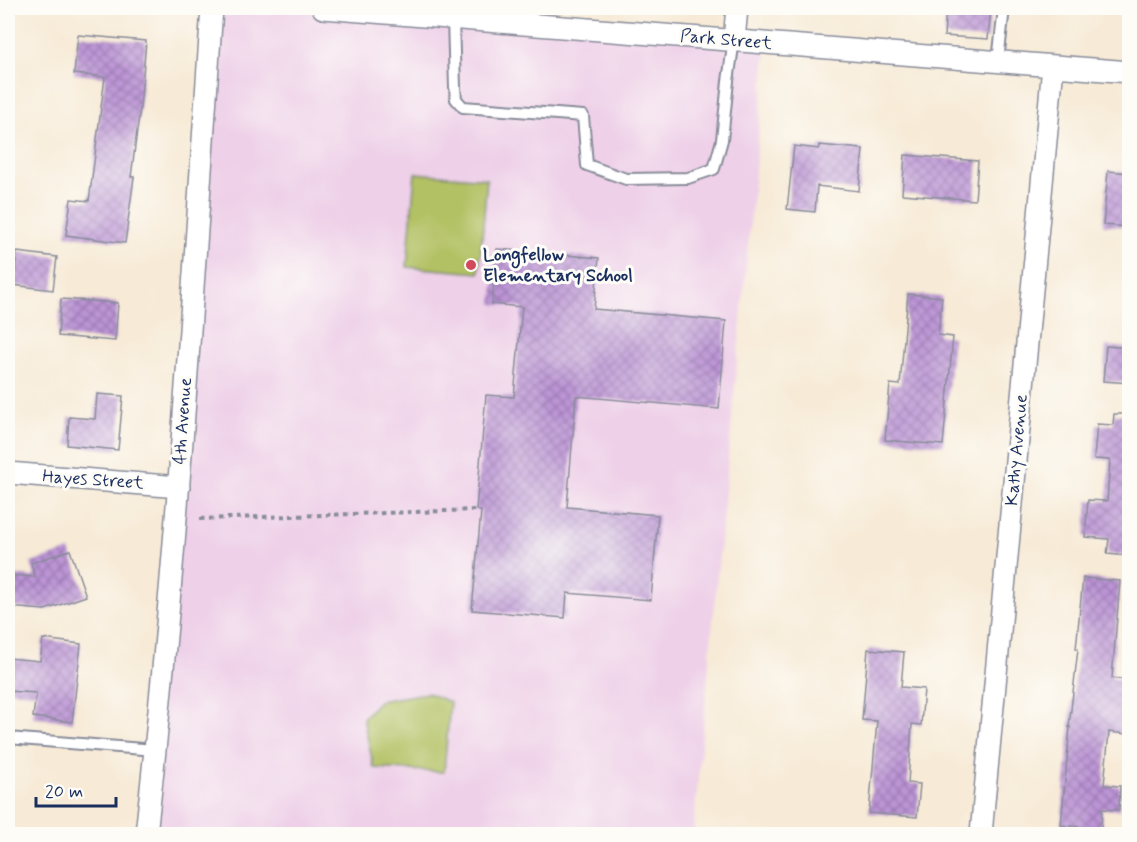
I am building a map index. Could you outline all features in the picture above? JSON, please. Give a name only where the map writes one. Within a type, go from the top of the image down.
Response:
[{"type":"street","name":"4th Avenue","points":[[146,834],[179,487],[212,8]]},
{"type":"street","name":"Park Street","points":[[323,8],[461,15],[1130,72]]},
{"type":"street","points":[[734,40],[737,8]]},
{"type":"street","name":"Kathy Avenue","points":[[981,834],[1053,66]]},
{"type":"street","name":"Hayes Street","points":[[8,473],[179,487]]},
{"type":"lane","points":[[998,61],[1004,8]]},
{"type":"lane","points":[[461,15],[455,88],[456,99],[463,107],[583,116],[587,165],[626,178],[688,178],[714,169],[722,140],[734,40]]},
{"type":"lane","points":[[8,738],[155,750]]},
{"type":"path","points":[[175,520],[476,510]]},
{"type":"shaded area","name":"Longfellow Elementary School","points":[[212,8],[323,8],[767,43],[693,834],[143,834]]},
{"type":"green space","points":[[415,173],[487,179],[479,273],[407,267]]},
{"type":"green space","points":[[427,693],[450,702],[444,772],[374,768],[363,718],[379,701]]},
{"type":"building","points":[[946,8],[991,8],[988,39],[944,36]]},
{"type":"building","points":[[78,35],[146,41],[131,177],[134,177],[125,243],[66,235],[71,199],[89,201],[105,77],[74,74]]},
{"type":"building","points":[[819,145],[863,149],[859,191],[817,186],[815,212],[787,209],[794,146],[819,149]]},
{"type":"building","points":[[905,155],[978,161],[975,200],[902,194]]},
{"type":"building","points":[[1108,171],[1130,173],[1130,227],[1103,225]]},
{"type":"building","points":[[497,249],[599,258],[594,309],[726,321],[719,409],[576,396],[567,507],[658,515],[651,600],[567,593],[565,618],[472,610],[481,511],[476,510],[486,395],[514,397],[522,307],[492,304]]},
{"type":"building","points":[[17,252],[57,257],[53,290],[13,285]]},
{"type":"building","points":[[908,294],[942,297],[938,335],[953,337],[943,445],[885,440],[890,384],[900,385]]},
{"type":"building","points":[[61,299],[118,303],[115,341],[58,336]]},
{"type":"building","points":[[1106,346],[1130,348],[1130,383],[1103,381]]},
{"type":"building","points":[[97,394],[123,396],[118,450],[67,445],[69,417],[95,419]]},
{"type":"building","points":[[1114,414],[1130,414],[1130,556],[1107,554],[1109,539],[1085,537],[1088,500],[1107,501],[1110,460],[1094,459],[1097,424],[1113,425]]},
{"type":"building","points":[[70,550],[86,596],[45,610],[8,607],[8,575],[35,577],[31,563]]},
{"type":"building","points":[[1083,578],[1120,581],[1112,678],[1130,680],[1130,715],[1127,734],[1109,732],[1104,785],[1120,786],[1119,810],[1102,809],[1101,829],[1061,825]]},
{"type":"building","points":[[43,639],[81,644],[72,722],[33,717],[36,693],[8,691],[8,658],[40,661]]},
{"type":"building","points":[[868,649],[904,652],[901,687],[924,689],[921,725],[912,724],[908,783],[920,784],[917,817],[869,813],[877,721],[862,720]]},
{"type":"place","name":"Longfellow Elementary School","points":[[471,265]]}]
